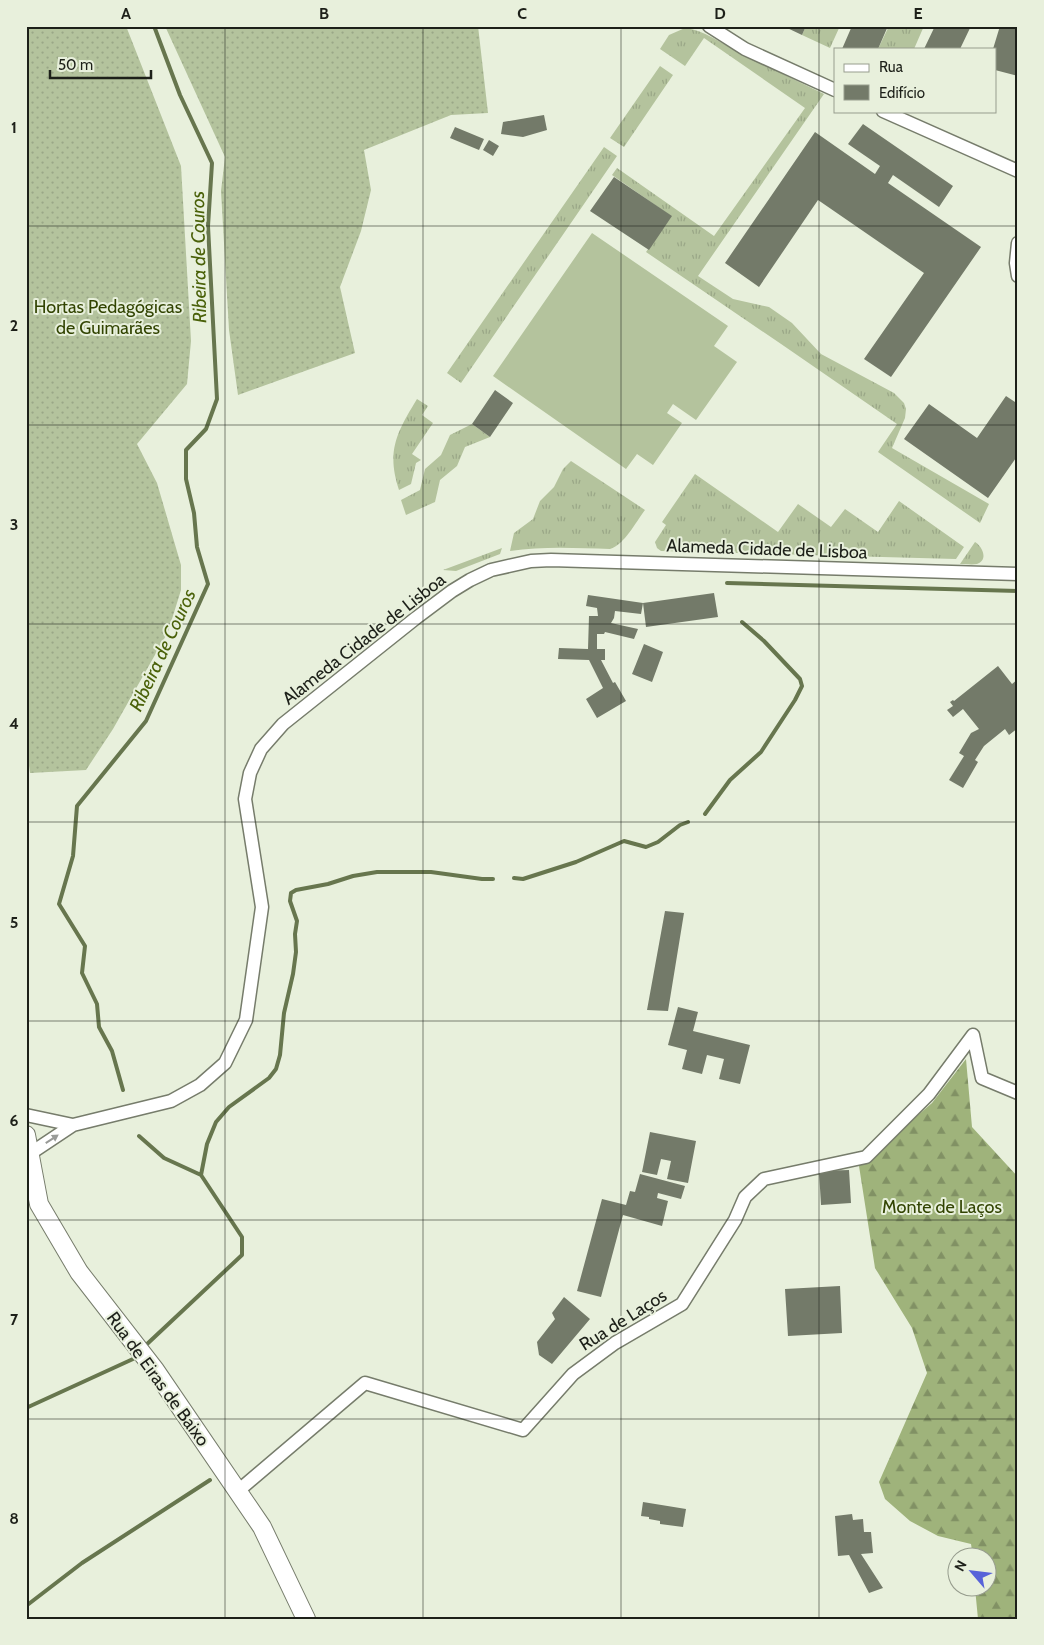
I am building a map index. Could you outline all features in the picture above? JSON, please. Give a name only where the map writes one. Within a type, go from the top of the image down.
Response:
[{"type":"street","points":[[709,26],[745,49],[834,90]]},
{"type":"street","points":[[885,112],[1018,171]]},
{"type":"street","points":[[1018,243],[1016,263],[1018,276]]},
{"type":"street","name":"Alameda Cidade de Lisboa","points":[[31,1153],[73,1125],[171,1101],[200,1085],[225,1063],[246,1020],[262,907],[245,799],[250,772],[261,749],[283,724],[416,618],[470,580],[491,570],[515,564],[551,560],[1018,574]]},
{"type":"street","name":"Rua de Laços","points":[[238,1491],[365,1383],[524,1430],[573,1374],[615,1342],[682,1304],[735,1220],[745,1196],[764,1179],[866,1157],[929,1094],[973,1035],[982,1078],[1018,1093]]},
{"type":"street","name":"Alameda Cidade de Lisboa","points":[[26,1115],[73,1125]]},
{"type":"street","name":"Rua de Eiras de Baixo","points":[[26,1135],[31,1153],[39,1204],[79,1272],[155,1370],[262,1527],[306,1619]]},
{"type":"green space","name":"Hortas Pedagógicas de Guimarães","points":[[26,26],[126,26],[181,166],[191,341],[187,384],[137,444],[157,483],[181,565],[181,590],[168,632],[113,729],[86,770],[30,773],[26,743]]},
{"type":"green space","name":"Hortas Pedagógicas de Guimarães","points":[[165,26],[478,26],[488,113],[451,115],[364,150],[371,190],[361,231],[340,287],[355,353],[238,395],[229,330],[221,191],[225,157]]},
{"type":"green space","points":[[806,26],[840,26],[830,48],[802,35]]},
{"type":"green space","points":[[889,26],[924,26],[914,48],[878,48]]},
{"type":"green space","points":[[685,28],[705,34],[824,94],[698,276],[733,299],[769,307],[792,323],[821,354],[894,393],[904,403],[906,409],[905,418],[892,448],[989,504],[980,523],[878,452],[897,424],[646,252],[671,216],[612,175],[617,168],[714,236],[805,108],[704,38],[685,66],[660,49],[669,35]]},
{"type":"green space","points":[[660,66],[673,75],[624,147],[610,138]]},
{"type":"green space","points":[[604,147],[617,156],[461,383],[447,373]]},
{"type":"green space","points":[[592,233],[728,326],[714,346],[737,362],[696,420],[673,404],[667,413],[682,423],[653,465],[637,454],[626,469],[493,376]]},
{"type":"green space","points":[[417,399],[428,406],[422,415],[433,423],[412,454],[421,460],[416,463],[411,484],[399,490],[394,464],[396,442],[399,432]]},
{"type":"green space","points":[[472,424],[490,437],[465,447],[457,466],[440,480],[435,502],[406,515],[401,500],[420,490],[425,469],[441,455],[450,435]]},
{"type":"green space","points":[[571,461],[645,510],[625,538],[610,549],[547,548],[510,551],[514,533],[533,519],[540,501],[554,487],[563,469]]},
{"type":"green space","points":[[695,474],[778,532],[798,504],[831,527],[845,509],[878,532],[899,501],[964,547],[956,559],[661,551],[657,548],[655,542],[666,525],[662,522]]},
{"type":"green space","points":[[975,542],[983,553],[981,562],[977,564],[960,564]]},
{"type":"green space","points":[[502,548],[500,554],[456,571],[443,570]]},
{"type":"green space","name":"Monte de Laços","points":[[966,1059],[972,1127],[1018,1177],[1018,1619],[978,1619],[976,1598],[996,1598],[996,1548],[972,1548],[971,1544],[938,1536],[910,1521],[885,1499],[879,1482],[927,1373],[912,1328],[875,1268],[859,1166],[932,1103]]},
{"type":"building","points":[[783,26],[806,26],[802,35]]},
{"type":"building","points":[[852,26],[888,26],[878,48],[842,48]]},
{"type":"building","points":[[935,26],[971,26],[960,48],[924,48]]},
{"type":"building","points":[[1000,26],[1018,26],[1018,76],[996,70],[996,48],[993,48]]},
{"type":"building","points":[[544,115],[547,130],[523,137],[501,134],[503,122]]},
{"type":"building","points":[[863,124],[953,186],[939,207],[893,175],[888,183],[981,247],[891,377],[864,359],[924,273],[818,200],[759,287],[725,263],[815,132],[875,174],[880,166],[848,144]]},
{"type":"building","points":[[455,127],[484,139],[479,150],[450,138]]},
{"type":"building","points":[[489,140],[499,146],[493,156],[483,150]]},
{"type":"building","points":[[614,177],[672,216],[649,250],[590,211]]},
{"type":"building","points":[[495,390],[513,403],[490,437],[472,424]]},
{"type":"building","points":[[1006,396],[1018,404],[1018,455],[988,498],[904,439],[929,404],[977,438]]},
{"type":"building","points":[[714,593],[718,617],[646,627],[643,603]]},
{"type":"building","points":[[588,595],[643,603],[641,614],[615,611],[611,623],[638,629],[634,639],[605,632],[604,634],[597,634],[597,649],[605,649],[605,660],[601,660],[613,683],[615,682],[626,701],[597,718],[586,699],[603,688],[589,660],[558,659],[559,648],[588,649],[589,616],[598,616],[597,608],[586,606]]},
{"type":"building","points":[[644,644],[663,652],[652,682],[632,674]]},
{"type":"building","points":[[998,666],[1012,684],[1018,679],[1018,728],[1009,735],[1005,729],[984,746],[975,760],[978,762],[963,788],[949,780],[964,756],[959,753],[971,733],[979,729],[963,709],[953,717],[947,710],[953,706],[950,702],[954,701]]},
{"type":"building","points":[[665,911],[684,913],[668,1011],[647,1010]]},
{"type":"building","points":[[678,1007],[698,1012],[693,1031],[750,1045],[740,1084],[719,1079],[724,1059],[707,1055],[702,1074],[682,1069],[687,1050],[668,1045]]},
{"type":"building","points":[[650,1132],[696,1141],[688,1183],[667,1179],[671,1161],[661,1159],[657,1175],[642,1172]]},
{"type":"building","points":[[849,1170],[851,1203],[821,1205],[819,1171]]},
{"type":"building","points":[[640,1174],[685,1186],[681,1199],[658,1193],[657,1198],[668,1201],[662,1226],[623,1215],[601,1297],[577,1291],[602,1199],[626,1205],[630,1191],[635,1192]]},
{"type":"building","points":[[840,1286],[842,1333],[788,1336],[785,1289]]},
{"type":"building","points":[[564,1297],[590,1319],[552,1364],[539,1355],[537,1342],[555,1319],[552,1313]]},
{"type":"building","points":[[643,1502],[686,1509],[683,1527],[660,1524],[660,1521],[641,1516]]},
{"type":"building","points":[[852,1514],[853,1520],[863,1519],[864,1532],[871,1532],[873,1553],[861,1554],[883,1588],[869,1593],[849,1555],[838,1556],[835,1516]]},
{"type":"waterway","name":"Ribeira de Couros","points":[[123,1090],[112,1051],[99,1027],[97,1004],[82,973],[85,946],[59,904],[73,856],[77,806],[146,721],[208,584],[197,547],[194,513],[186,479],[186,450],[206,429],[217,399],[208,226],[212,163],[180,95],[154,26]]},
{"type":"waterway","points":[[727,583],[1018,591]]},
{"type":"waterway","points":[[705,814],[730,780],[761,752],[802,686],[800,679],[764,641],[742,622]]},
{"type":"waterway","points":[[514,878],[523,879],[576,862],[624,841],[646,847],[658,842],[680,825],[688,822]]},
{"type":"waterway","points":[[201,1175],[207,1144],[216,1122],[229,1107],[269,1078],[276,1069],[280,1055],[284,1013],[296,952],[295,934],[297,921],[290,901],[291,893],[296,890],[328,884],[353,876],[377,872],[431,872],[493,879]]},
{"type":"waterway","name":"Ribeira de Couros","points":[[139,1136],[164,1158],[201,1175],[242,1237],[242,1255],[146,1345]]},
{"type":"waterway","name":"Ribeira de Couros","points":[[26,1408],[133,1359]]},
{"type":"waterway","points":[[26,1606],[82,1563],[210,1480]]}]
